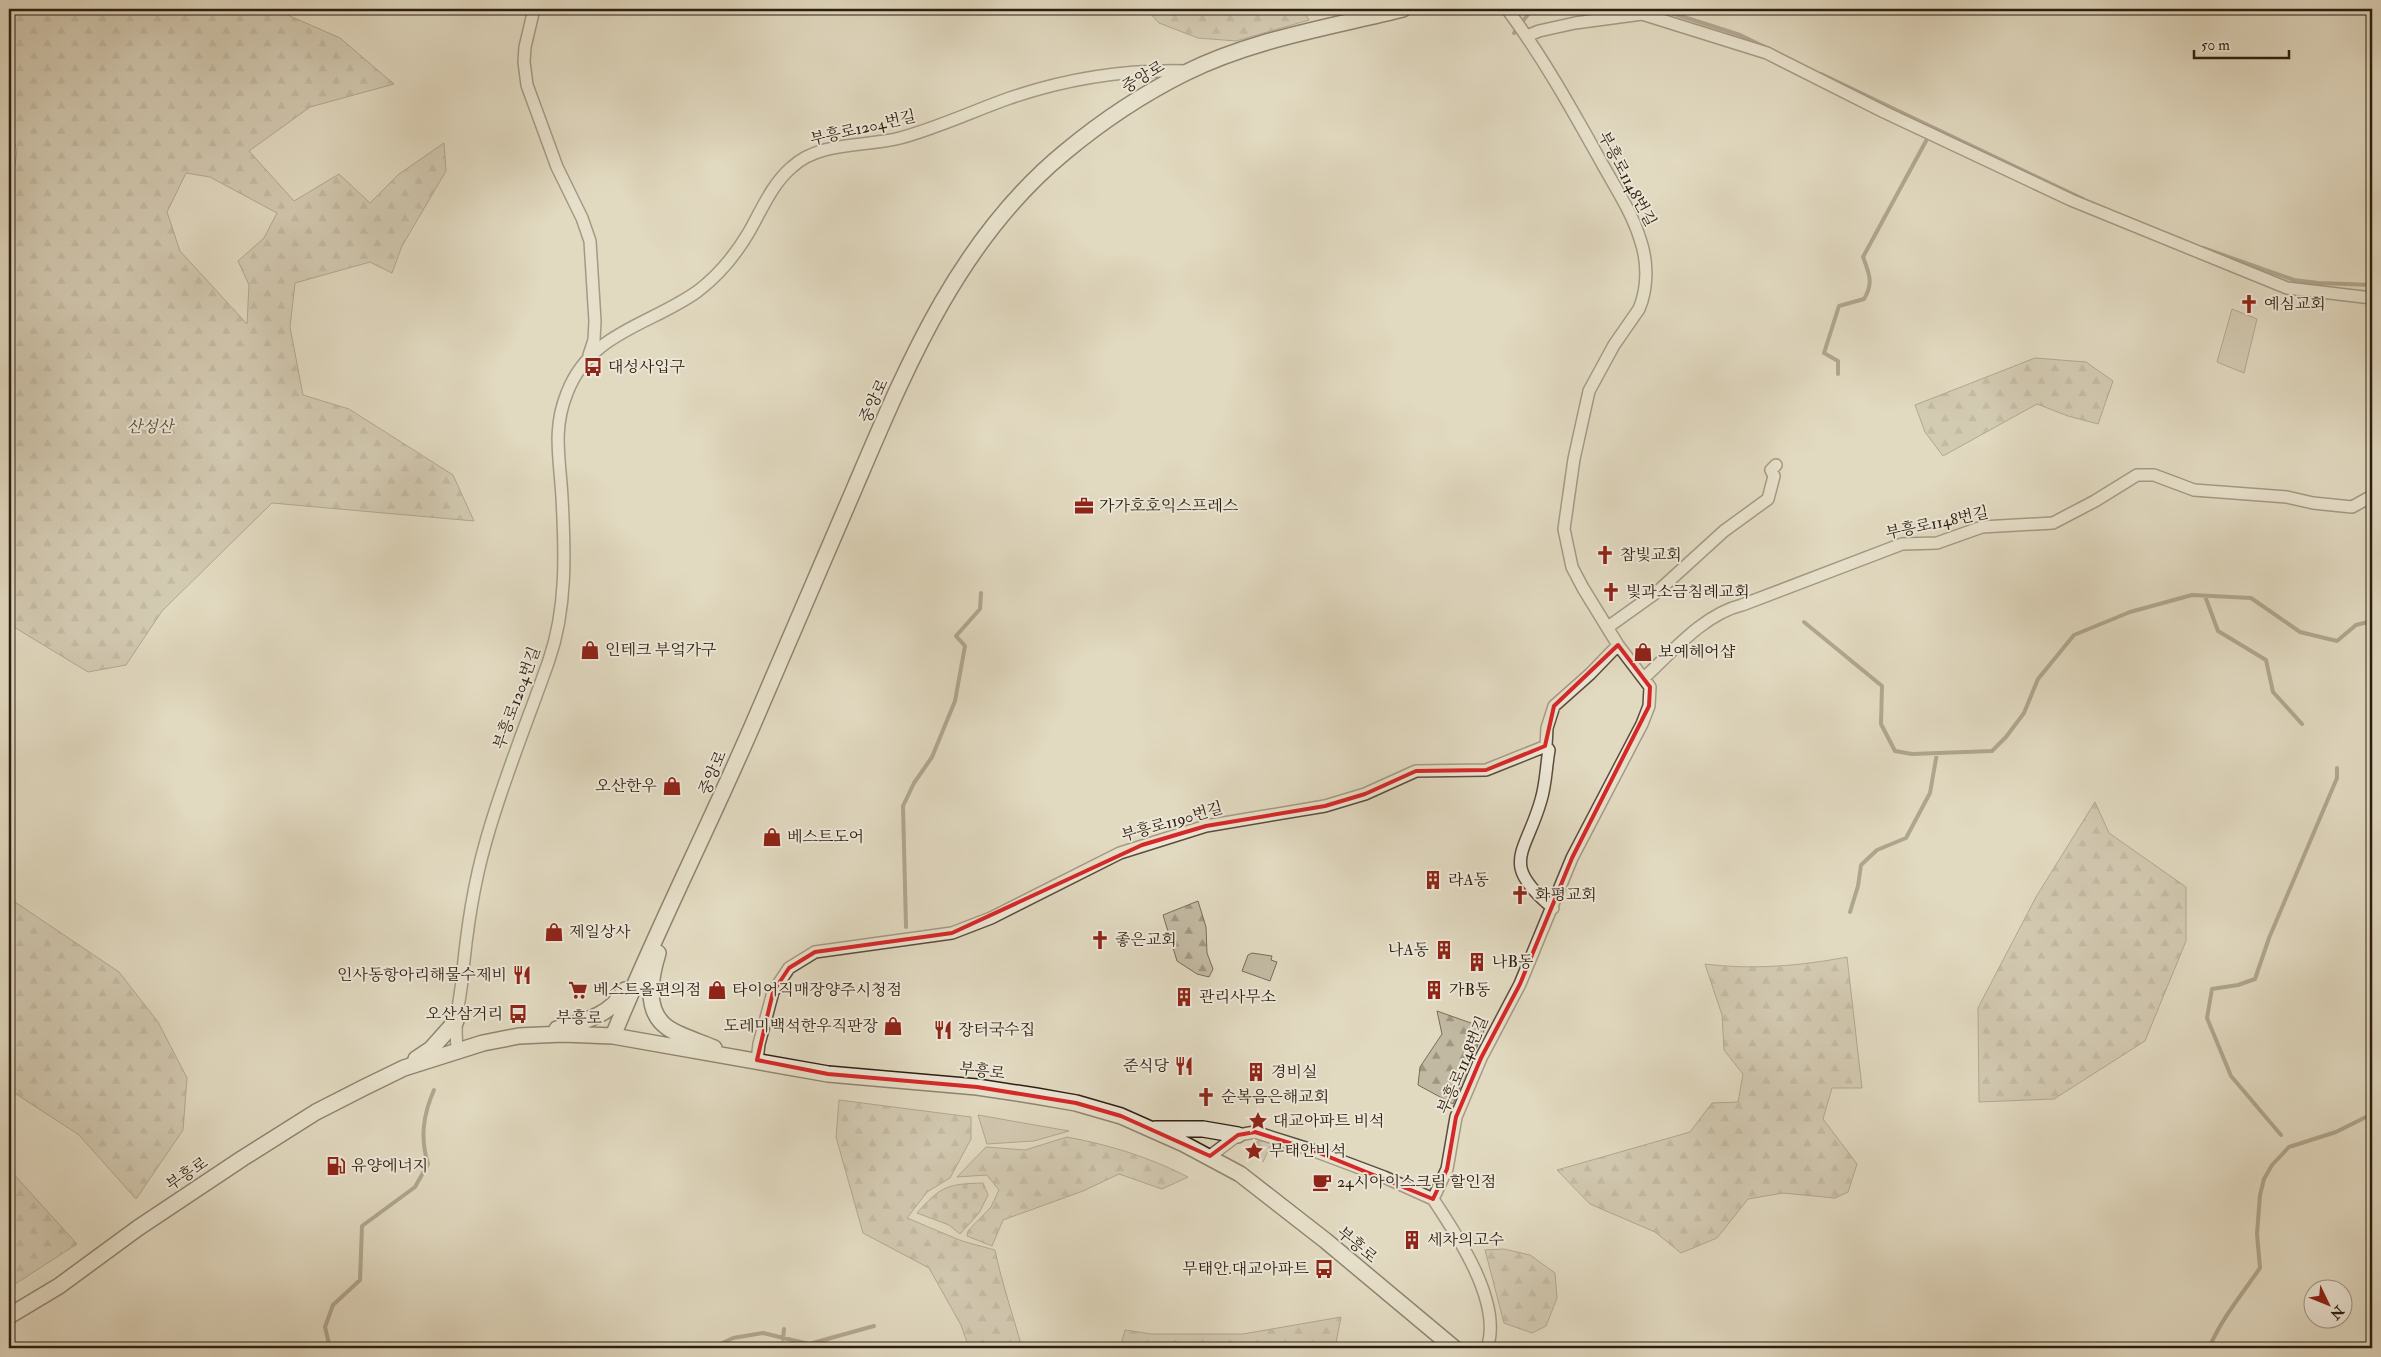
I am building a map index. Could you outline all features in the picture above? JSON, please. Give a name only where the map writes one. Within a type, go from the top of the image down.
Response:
[{"type":"main road","name":"중앙로","points":[[613,1036],[727,786],[878,434],[916,352],[950,287],[1000,215],[1042,172],[1090,132],[1118,113],[1190,71],[1227,56],[1278,40],[1403,9]]},
{"type":"main road","points":[[679,891],[654,965],[651,989],[653,1009],[668,1028],[734,1057]]},
{"type":"main road","points":[[538,1035],[602,1015],[619,1000],[651,951]]},
{"type":"main road","points":[[404,1068],[431,1049],[456,1021]]},
{"type":"main road","name":"부흥로","points":[[9,1316],[59,1286],[138,1228],[316,1112],[404,1068],[483,1043],[538,1035],[563,1034],[613,1036],[828,1074],[977,1087],[1076,1103],[1121,1116],[1210,1156],[1240,1174],[1326,1241],[1454,1348]]},
{"type":"main road","points":[[1150,1129],[1203,1128],[1238,1135]]},
{"type":"street","name":"부흥로1204번길","points":[[534,9],[525,47],[524,62],[527,85],[554,161],[582,218],[590,241],[596,321],[594,340],[589,357]]},
{"type":"street","name":"부흥로1148번길","points":[[1433,1199],[1447,1169],[1456,1117],[1481,1058],[1520,984],[1553,908],[1572,858],[1642,724],[1649,706],[1650,687],[1618,645],[1572,567],[1564,529],[1574,459],[1589,391],[1614,345],[1644,299],[1646,272],[1641,240],[1632,217],[1564,94],[1528,36],[1507,9]]},
{"type":"street","points":[[1528,36],[1538,31],[1575,23],[1642,14],[1767,53],[1884,112],[2071,200],[2287,288],[2372,298]]},
{"type":"street","name":"부흥로1204번길","points":[[458,1052],[455,1040],[456,1021],[468,928],[485,844],[553,647],[560,611],[564,580],[557,422],[568,390],[589,357],[604,342],[679,303],[706,284],[737,250],[782,178],[792,166],[808,155],[835,148],[871,144],[902,137],[941,125],[1008,99],[1064,84],[1145,70],[1190,71]]},
{"type":"street","points":[[1608,627],[1657,592],[1724,531],[1768,499],[1774,476],[1771,470],[1776,465]]},
{"type":"street","name":"부흥로1148번길","points":[[1644,678],[1696,631],[1727,608],[1742,605],[1902,544],[1937,543],[1982,527],[2053,523],[2095,501],[2136,475],[2154,475],[2194,490],[2287,497],[2313,503],[2352,507],[2372,496]]},
{"type":"street","points":[[1553,908],[1526,882],[1520,863],[1521,852],[1542,800],[1549,750],[1546,746],[1547,728],[1554,706],[1590,674],[1618,645]]},
{"type":"street","name":"부흥로1190번길","points":[[757,1060],[759,1044],[773,992],[789,968],[815,952],[952,933],[991,918],[1120,853],[1142,845],[1206,826],[1325,806],[1365,794],[1416,771],[1486,770],[1546,746]]},
{"type":"street","points":[[1210,1156],[1238,1135],[1255,1132],[1283,1139],[1384,1177],[1433,1199],[1461,1241],[1478,1277],[1489,1312],[1491,1338],[1487,1348]]},
{"type":"highlighted area","points":[[1618,645],[1650,687],[1649,706],[1572,858],[1520,984],[1481,1058],[1456,1117],[1447,1169],[1433,1199],[1312,1150],[1255,1132],[1238,1135],[1210,1156],[1121,1116],[1076,1103],[977,1087],[828,1074],[757,1060],[773,992],[789,968],[815,952],[952,933],[1142,845],[1206,826],[1325,806],[1365,794],[1416,771],[1486,770],[1545,746],[1554,706]]},
{"type":"green space","name":"산성산","points":[[9,9],[274,9],[340,38],[394,84],[310,107],[249,151],[294,201],[339,174],[370,203],[399,174],[444,143],[446,171],[402,246],[392,273],[370,262],[295,283],[290,327],[303,395],[349,409],[453,475],[474,521],[272,503],[162,611],[126,665],[88,672],[9,624],[9,207],[17,151],[9,125]],"holes":[[[186,173],[210,177],[277,213],[264,238],[238,261],[249,285],[247,324],[180,251],[167,212]]]},
{"type":"green space","points":[[1146,9],[1302,9],[1309,20],[1236,41],[1198,38],[1159,23]]},
{"type":"green space","points":[[2232,309],[2257,319],[2244,373],[2217,362]]},
{"type":"green space","points":[[2035,358],[2086,362],[2113,381],[2098,424],[2068,416],[2037,404],[1943,456],[1925,432],[1915,405]]},
{"type":"green space","points":[[2095,802],[2109,833],[2186,887],[2186,941],[2145,1041],[2054,1099],[1979,1102],[1978,1008],[2036,897]]},
{"type":"green space","points":[[9,898],[119,972],[158,1022],[187,1078],[183,1130],[136,1199],[79,1135],[13,1092],[9,1093]]},
{"type":"green space","points":[[1198,901],[1206,927],[1207,953],[1213,969],[1209,977],[1197,974],[1177,961],[1163,915]]},
{"type":"green space","points":[[1252,953],[1272,956],[1271,960],[1277,962],[1270,981],[1242,971],[1248,955]]},
{"type":"green space","points":[[1847,957],[1862,1088],[1832,1088],[1823,1119],[1857,1164],[1848,1192],[1835,1198],[1783,1193],[1748,1199],[1717,1238],[1681,1253],[1655,1232],[1590,1204],[1557,1170],[1690,1132],[1712,1103],[1738,1102],[1743,1074],[1724,1050],[1722,1015],[1705,964],[1758,967],[1812,963]]},
{"type":"green space","points":[[1437,1011],[1485,1028],[1453,1104],[1418,1085],[1420,1067],[1442,1034]]},
{"type":"green space","points":[[839,1100],[971,1117],[971,1139],[950,1178],[927,1192],[907,1218],[962,1241],[995,1250],[1022,1348],[969,1348],[961,1325],[929,1268],[863,1233],[836,1137]]},
{"type":"green space","points":[[978,1115],[1069,1131],[1034,1141],[987,1144]]},
{"type":"green space","points":[[1067,1137],[1129,1152],[1159,1163],[1188,1177],[1162,1189],[1119,1174],[1083,1191],[1003,1220],[992,1246],[967,1236],[968,1231],[991,1207],[999,1190],[987,1175],[957,1177],[986,1147],[1025,1150]]},
{"type":"green space","points":[[1258,1141],[1272,1142],[1263,1162],[1247,1153],[1250,1147]]},
{"type":"green space","points":[[9,1169],[77,1244],[9,1288]]},
{"type":"green space","points":[[983,1183],[988,1195],[979,1213],[960,1234],[949,1225],[917,1213],[932,1197],[945,1188],[961,1184]]},
{"type":"green space","points":[[1504,1249],[1530,1255],[1555,1273],[1557,1298],[1546,1326],[1532,1333],[1504,1323],[1485,1250]]},
{"type":"green space","points":[[1341,1317],[1335,1348],[1120,1348],[1125,1330],[1152,1334],[1243,1334]]},
{"type":"waterway","points":[[1514,33],[1532,9]]},
{"type":"waterway","points":[[1549,9],[1584,9]]},
{"type":"waterway","points":[[1659,9],[1740,35],[1765,47]]},
{"type":"waterway","points":[[1821,74],[2083,199]]},
{"type":"waterway","points":[[1838,374],[1838,361],[1824,353],[1839,306],[1864,299],[1869,288],[1870,278],[1863,257],[1926,141]]},
{"type":"waterway","points":[[2203,248],[2294,280],[2372,285]]},
{"type":"waterway","points":[[906,927],[903,806],[914,783],[932,757],[955,701],[965,646],[956,636],[980,609],[981,593]]},
{"type":"waterway","points":[[1804,622],[1882,686],[1881,724],[1895,751],[1912,754],[1992,751],[2006,737],[2024,713],[2038,679],[2074,635],[2130,612],[2192,595],[2251,598],[2300,632],[2337,641],[2356,625],[2372,621]]},
{"type":"waterway","points":[[2205,596],[2218,631],[2266,660],[2273,692],[2302,724]]},
{"type":"waterway","points":[[1850,912],[1858,886],[1861,865],[1877,850],[1906,838],[1930,793],[1937,753]]},
{"type":"waterway","points":[[2281,1135],[2231,1076],[2207,1018],[2212,989],[2238,985],[2255,979],[2269,938],[2337,778],[2337,768]]},
{"type":"waterway","points":[[330,1348],[325,1327],[333,1305],[360,1280],[362,1226],[415,1187],[428,1164],[423,1136],[427,1108],[434,1090]]},
{"type":"waterway","points":[[2209,1348],[2226,1316],[2260,1268],[2257,1234],[2260,1195],[2264,1179],[2272,1165],[2289,1147],[2336,1132],[2372,1114]]},
{"type":"waterway","points":[[712,1348],[733,1338],[763,1333],[809,1344],[874,1326]]},
{"type":"waterway","points":[[783,1339],[784,1329]]},
{"type":"place","name":"예심교회","points":[[2249,304]]},
{"type":"place","name":"대성사입구","points":[[593,367]]},
{"type":"place","name":"가가호호익스프레스","points":[[1084,506]]},
{"type":"place","name":"참빛교회","points":[[1605,555]]},
{"type":"place","name":"빛과소금침례교회","points":[[1611,592]]},
{"type":"place","name":"인테크 부엌가구","points":[[590,650]]},
{"type":"place","name":"보예헤어샵","points":[[1643,652]]},
{"type":"place","name":"오산한우","points":[[672,786]]},
{"type":"place","name":"베스트도어","points":[[772,837]]},
{"type":"place","name":"라A동","points":[[1433,880]]},
{"type":"place","name":"화평교회","points":[[1520,895]]},
{"type":"place","name":"제일상사","points":[[554,932]]},
{"type":"place","name":"좋은교회","points":[[1100,940]]},
{"type":"place","name":"나A동","points":[[1444,950]]},
{"type":"place","name":"나B동","points":[[1477,962]]},
{"type":"place","name":"인사동항아리해물수제비","points":[[522,975]]},
{"type":"place","name":"베스트올편의점","points":[[578,990]]},
{"type":"place","name":"타이어직매장양주시청점","points":[[717,990]]},
{"type":"place","name":"가B동","points":[[1434,990]]},
{"type":"place","name":"관리사무소","points":[[1184,997]]},
{"type":"place","name":"오산삼거리","points":[[518,1014]]},
{"type":"place","name":"도레미백석한우직판장","points":[[893,1026]]},
{"type":"place","name":"장터국수집","points":[[943,1030]]},
{"type":"place","name":"준식당","points":[[1184,1066]]},
{"type":"place","name":"경비실","points":[[1256,1072]]},
{"type":"place","name":"순복음은해교회","points":[[1206,1097]]},
{"type":"place","name":"대교아파트 비석","points":[[1258,1121]]},
{"type":"place","name":"무태안비석","points":[[1254,1151]]},
{"type":"place","name":"유양에너지","points":[[336,1166]]},
{"type":"place","name":"24시아이스크림 할인점","points":[[1322,1182]]},
{"type":"place","name":"세차의고수","points":[[1412,1240]]},
{"type":"place","name":"무태안.대교아파트","points":[[1324,1269]]}]
